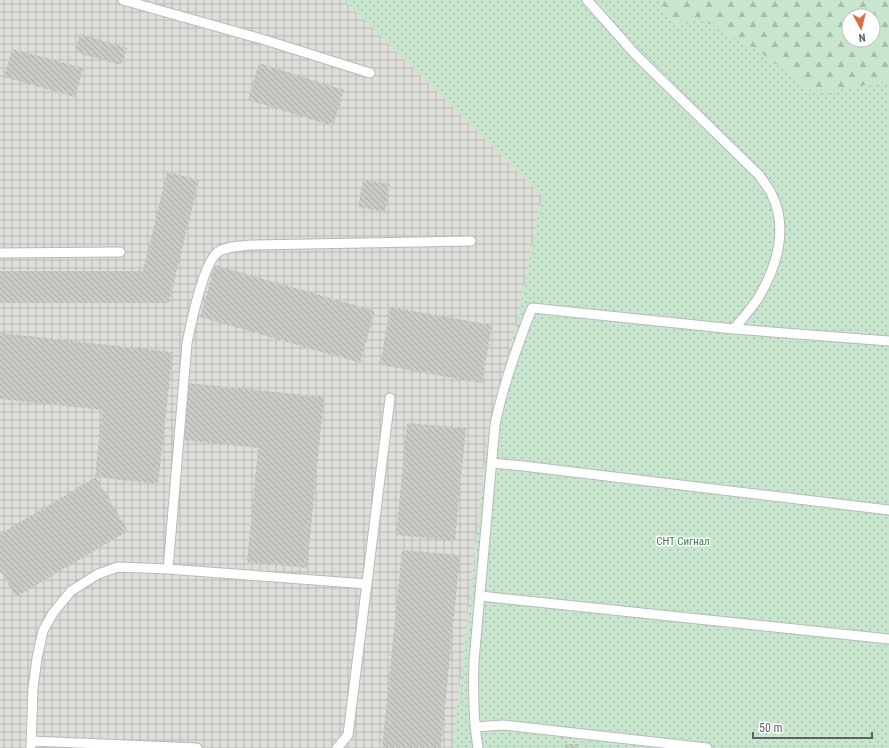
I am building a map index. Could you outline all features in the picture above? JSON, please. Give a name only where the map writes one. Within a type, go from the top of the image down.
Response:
[{"type":"lane","points":[[124,0],[265,40],[370,73]]},
{"type":"lane","points":[[586,0],[636,55],[759,175],[772,195],[780,220],[779,248],[768,279],[757,300],[734,329]]},
{"type":"lane","points":[[168,570],[187,343],[193,313],[208,264],[217,253],[230,247],[251,245],[471,241]]},
{"type":"lane","points":[[0,253],[120,252]]},
{"type":"lane","points":[[478,748],[475,727],[473,683],[495,425],[499,404],[510,367],[532,308],[734,329],[889,342]]},
{"type":"lane","points":[[337,748],[348,735],[390,398]]},
{"type":"lane","points":[[492,463],[889,510]]},
{"type":"lane","points":[[197,748],[31,744],[33,688],[37,658],[43,631],[52,613],[71,592],[98,574],[118,567],[367,584]]},
{"type":"lane","points":[[480,596],[889,639]]},
{"type":"lane","points":[[475,727],[503,725],[707,748]]},
{"type":"shaded area","points":[[0,0],[344,0],[542,196],[517,323],[488,432],[453,748],[0,748]]},
{"type":"green space","name":"СНТ Сигнал","points":[[344,0],[658,0],[679,27],[698,18],[757,50],[815,94],[889,81],[889,748],[453,748],[488,432],[517,323],[542,196]]},
{"type":"green space","points":[[658,0],[889,0],[889,81],[815,94],[757,50],[698,18],[680,27]]},
{"type":"building","points":[[80,34],[127,48],[121,65],[75,52]]},
{"type":"building","points":[[12,49],[83,68],[75,97],[4,77]]},
{"type":"building","points":[[259,63],[344,90],[333,126],[248,100]]},
{"type":"building","points":[[167,172],[199,180],[169,303],[0,303],[0,271],[143,271]]},
{"type":"building","points":[[363,180],[390,184],[385,212],[358,207]]},
{"type":"building","points":[[215,265],[375,311],[360,363],[200,317]]},
{"type":"building","points":[[390,307],[492,325],[482,383],[380,365]]},
{"type":"building","points":[[0,333],[173,352],[158,484],[95,477],[102,410],[0,399]]},
{"type":"building","points":[[187,383],[324,397],[307,568],[247,562],[258,448],[182,440]]},
{"type":"building","points":[[407,423],[466,428],[455,541],[396,535]]},
{"type":"building","points":[[96,477],[128,531],[16,597],[0,570],[0,534]]},
{"type":"building","points":[[402,550],[460,555],[441,748],[382,748]]},
{"type":"building","points":[[565,744],[578,744],[578,748],[565,748]]}]
